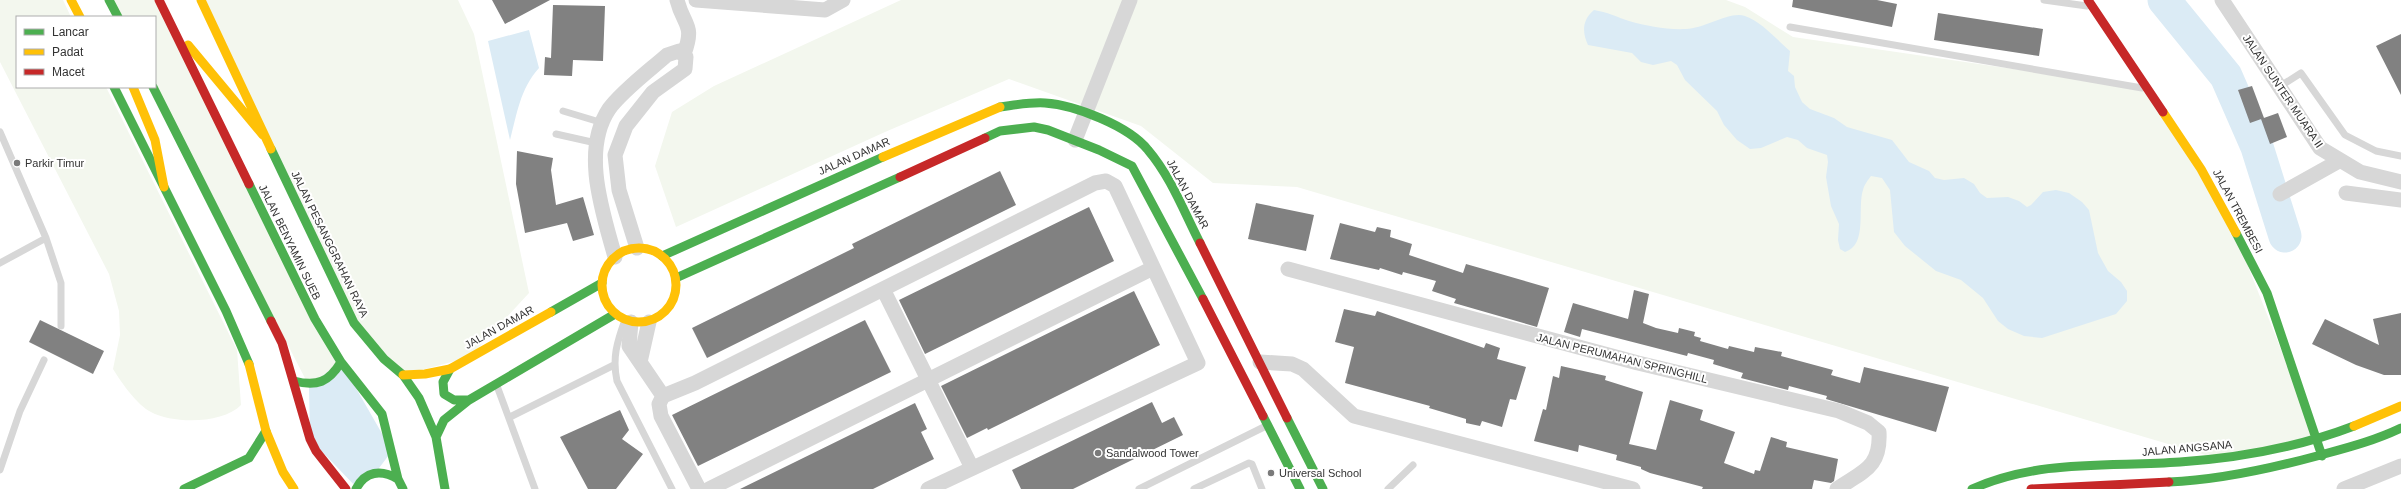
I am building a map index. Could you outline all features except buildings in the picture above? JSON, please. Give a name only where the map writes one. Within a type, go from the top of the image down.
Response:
[{"type":"street","points":[[71,0],[79,16]]},
{"type":"street","points":[[108,0],[111,16]]},
{"type":"street","points":[[108,0],[117,16]]},
{"type":"street","name":"JALAN BENYAMIN SUEB","points":[[159,0],[315,319],[341,362],[376,404],[382,414],[398,479],[403,489]]},
{"type":"street","name":"JALAN PESANGGRAHAN RAYA","points":[[201,0],[263,135],[354,323],[384,359],[403,375],[419,398],[436,437],[445,489]]},
{"type":"street","points":[[637,248],[619,190],[615,155],[626,126],[653,92],[685,69],[687,63],[684,54],[690,37],[689,27],[680,11],[677,0]]},
{"type":"street","points":[[696,0],[825,10],[843,0]]},
{"type":"street","points":[[1075,140],[1130,0]]},
{"type":"street","name":"JALAN SUNTER MUARA II","points":[[2222,0],[2320,148],[2339,162],[2360,172],[2401,182]]},
{"type":"street","name":"JALAN TREMBESI","points":[[2090,3],[2150,89],[2201,169],[2267,293],[2322,456]]},
{"type":"street","points":[[172,28],[207,65],[231,97],[263,135]]},
{"type":"street","points":[[615,257],[598,197],[596,142],[610,109],[667,55],[676,51],[684,54]]},
{"type":"street","points":[[114,88],[226,311],[253,372],[266,431],[283,472],[294,489]]},
{"type":"street","points":[[133,88],[155,140],[164,187]]},
{"type":"street","points":[[154,88],[282,343],[310,439],[316,451],[346,489]]},
{"type":"street","name":"JALAN DAMAR","points":[[662,256],[994,108],[1034,102],[1054,104],[1086,115],[1129,134],[1143,144],[1154,157],[1272,417],[1300,489]]},
{"type":"street","name":"JALAN DAMAR","points":[[676,278],[1000,131],[1034,127],[1064,134],[1132,166],[1240,346],[1260,362],[1272,417],[1323,489]]},
{"type":"street","points":[[2280,194],[2339,162]]},
{"type":"street","points":[[699,489],[662,416],[659,404],[663,396],[883,289],[1095,183],[1106,181],[1115,186],[1198,363],[928,489]]},
{"type":"street","points":[[2346,193],[2401,200]]},
{"type":"street","points":[[637,248],[650,249],[662,256],[672,266],[676,278],[676,292],[671,306],[660,316],[649,322],[628,321],[615,314],[608,305],[603,294],[602,283],[606,269],[615,257],[625,251],[637,248]]},
{"type":"street","points":[[709,489],[1153,268]]},
{"type":"street","name":"JALAN PERUMAHAN SPRINGHILL","points":[[1288,269],[1638,363],[1839,411],[1868,423],[1879,432],[1880,450],[1872,465],[1837,489]]},
{"type":"street","name":"JALAN DAMAR","points":[[403,375],[425,374],[450,369],[602,283]]},
{"type":"street","points":[[883,289],[972,468]]},
{"type":"street","points":[[436,437],[444,420],[469,400],[615,314]]},
{"type":"street","points":[[628,321],[629,346],[663,396]]},
{"type":"street","points":[[640,362],[649,322]]},
{"type":"street","points":[[294,381],[309,386],[321,383],[333,375],[341,362]]},
{"type":"street","points":[[1260,362],[1292,364],[1303,369],[1354,416],[1633,489]]},
{"type":"street","points":[[450,369],[443,376],[441,385],[444,394],[451,400],[460,403],[469,400]]},
{"type":"street","name":"JALAN ANGSANA","points":[[1972,489],[1999,477],[2031,469],[2219,459],[2316,438],[2367,423],[2401,406]]},
{"type":"street","points":[[2031,489],[2197,485],[2322,456],[2374,441],[2401,428]]},
{"type":"street","points":[[184,489],[249,458],[266,431]]},
{"type":"street","points":[[2344,489],[2401,466]]},
{"type":"street","points":[[356,489],[364,478],[376,472],[386,473],[398,479]]},
{"type":"lane","points":[[2044,0],[2090,3]]},
{"type":"lane","points":[[1790,27],[2150,89]]},
{"type":"lane","points":[[2279,87],[2301,73],[2345,135],[2376,151],[2401,156]]},
{"type":"lane","points":[[563,110],[603,124]]},
{"type":"lane","points":[[0,132],[46,238],[61,283],[61,326]]},
{"type":"lane","points":[[556,134],[596,142]]},
{"type":"lane","points":[[0,263],[46,238]]},
{"type":"lane","points":[[628,321],[615,347],[614,364],[617,380],[669,488]]},
{"type":"lane","points":[[0,470],[20,411],[44,360]]},
{"type":"lane","points":[[510,417],[614,364]]},
{"type":"lane","points":[[496,384],[510,417],[535,489]]},
{"type":"lane","points":[[1139,489],[1272,417]]},
{"type":"lane","points":[[1194,489],[1248,462],[1252,464],[1262,489]]},
{"type":"lane","points":[[1388,489],[1414,464]]},
{"type":"shaded area","points":[[0,0],[63,0],[71,16],[16,16],[16,88],[106,88],[237,350],[241,405],[233,411],[222,416],[198,420],[172,419],[160,416],[146,409],[135,399],[113,369],[120,335],[119,311],[109,274],[0,62]]},
{"type":"shaded area","points":[[109,0],[159,0],[341,362],[309,386],[156,88],[156,16],[117,16]]},
{"type":"shaded area","points":[[198,0],[458,0],[474,34],[529,293],[470,357],[403,375],[354,323]]},
{"type":"shaded area","points":[[901,0],[1726,0],[1745,7],[1793,37],[2150,89],[2230,221],[2316,438],[2219,459],[1297,187],[1213,183],[1141,126],[1009,79],[885,132],[676,227],[655,166],[672,112],[714,86]]},
{"type":"shaded area","points":[[1594,10],[1608,13],[1636,23],[1672,29],[1693,28],[1739,15],[1745,16],[1757,22],[1790,51],[1788,71],[1794,76],[1795,87],[1802,102],[1810,109],[1834,118],[1847,127],[1892,140],[1909,162],[1929,171],[1935,178],[1944,180],[1964,178],[1974,184],[1980,193],[1987,198],[2008,197],[2019,201],[2027,207],[2031,205],[2043,192],[2056,190],[2069,193],[2082,202],[2089,210],[2098,253],[2108,271],[2121,282],[2127,291],[2127,301],[2116,314],[2042,338],[2024,336],[2008,329],[1998,321],[1983,298],[1961,280],[1936,271],[1905,246],[1894,232],[1890,190],[1882,178],[1871,176],[1865,184],[1861,198],[1860,225],[1857,242],[1852,248],[1845,252],[1840,249],[1838,240],[1839,224],[1831,206],[1826,177],[1828,162],[1827,155],[1807,148],[1798,140],[1787,137],[1761,148],[1750,149],[1737,140],[1724,125],[1717,111],[1685,80],[1677,65],[1671,61],[1653,65],[1641,62],[1632,53],[1588,45],[1584,26],[1587,18]]},
{"type":"shaded area","points":[[529,30],[539,68],[527,84],[523,93],[510,140],[488,41]]},
{"type":"shaded area","points":[[341,362],[392,451],[376,472],[358,489],[310,439],[309,386]]},
{"type":"waterway","points":[[2164,0],[2226,76],[2257,147],[2285,236]]},
{"type":"traffic: fast","points":[[109,0],[117,16]]},
{"type":"traffic: fast","points":[[114,88],[226,311],[249,364]]},
{"type":"traffic: fast","points":[[154,88],[271,321]]},
{"type":"traffic: fast","points":[[1000,107],[1034,103],[1057,105],[1086,112],[1101,118],[1128,133],[1148,150],[1164,172],[1200,243]]},
{"type":"traffic: fast","points":[[985,138],[1000,131],[1034,127],[1048,130],[1099,150],[1132,166],[1203,299]]},
{"type":"traffic: fast","points":[[271,149],[354,323],[384,359],[403,375],[419,398],[436,437],[445,489]]},
{"type":"traffic: fast","points":[[662,256],[883,157]]},
{"type":"traffic: fast","points":[[676,278],[900,177]]},
{"type":"traffic: fast","points":[[249,184],[315,319],[341,362],[382,414],[398,479],[403,489]]},
{"type":"traffic: fast","points":[[2236,233],[2267,293],[2322,456]]},
{"type":"traffic: fast","points":[[551,312],[602,283]]},
{"type":"traffic: fast","points":[[436,437],[444,420],[469,400],[615,314]]},
{"type":"traffic: fast","points":[[294,381],[302,383],[316,383],[322,381],[332,374],[341,362]]},
{"type":"traffic: fast","points":[[450,369],[443,382],[444,394],[454,400],[469,400]]},
{"type":"traffic: fast","points":[[1263,416],[1300,489]]},
{"type":"traffic: fast","points":[[1287,418],[1323,489]]},
{"type":"traffic: fast","points":[[1972,489],[1997,479],[2049,469],[2074,466],[2180,462],[2224,458],[2290,446],[2354,426]]},
{"type":"traffic: fast","points":[[2169,482],[2207,479],[2281,465],[2360,444],[2401,428]]},
{"type":"traffic: fast","points":[[184,489],[249,458],[266,431]]},
{"type":"traffic: fast","points":[[356,489],[364,478],[369,475],[380,473],[398,479]]},
{"type":"traffic: slow","points":[[71,0],[79,16]]},
{"type":"traffic: slow","points":[[201,0],[271,149]]},
{"type":"traffic: slow","points":[[188,45],[263,135]]},
{"type":"traffic: slow","points":[[133,88],[155,140],[164,187]]},
{"type":"traffic: slow","points":[[883,157],[1000,107]]},
{"type":"traffic: slow","points":[[2163,112],[2201,169],[2236,233]]},
{"type":"traffic: slow","points":[[639,248],[660,254],[670,264],[676,285],[670,306],[660,316],[639,322],[618,316],[608,306],[602,285],[608,264],[618,254],[639,248]]},
{"type":"traffic: slow","points":[[403,375],[425,374],[450,369],[551,312]]},
{"type":"traffic: slow","points":[[249,364],[266,431],[283,472],[294,489]]},
{"type":"traffic: slow","points":[[2354,426],[2401,406]]},
{"type":"traffic: jam","points":[[159,0],[249,184]]},
{"type":"traffic: jam","points":[[2088,0],[2163,112]]},
{"type":"traffic: jam","points":[[900,177],[985,138]]},
{"type":"traffic: jam","points":[[1200,243],[1287,418]]},
{"type":"traffic: jam","points":[[1203,299],[1263,416]]},
{"type":"traffic: jam","points":[[271,321],[282,343],[310,439],[316,451],[346,489]]},
{"type":"traffic: jam","points":[[2031,489],[2169,482]]},
{"type":"place","name":"Parkir Timur","points":[[17,163]]},
{"type":"place","name":"Sandalwood Tower","points":[[1098,453]]},
{"type":"place","name":"Universal School","points":[[1271,473]]}]
